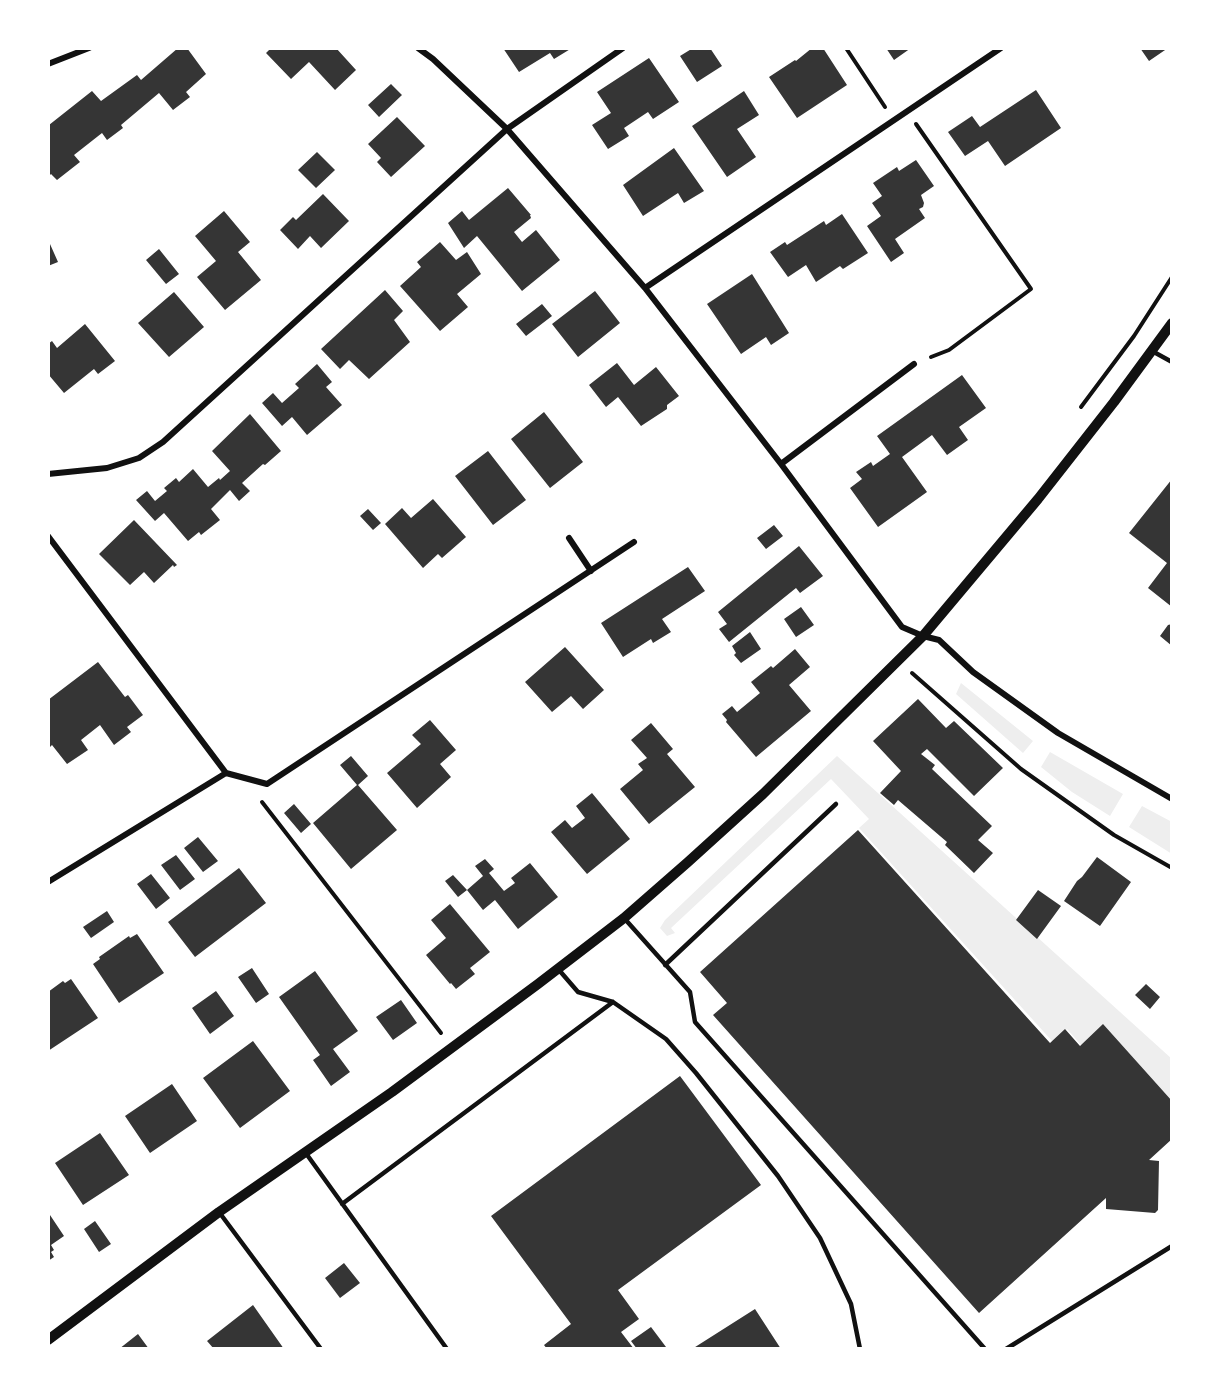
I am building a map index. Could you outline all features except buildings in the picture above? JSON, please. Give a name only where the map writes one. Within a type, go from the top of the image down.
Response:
[{"type":"street","points":[[51,63],[89,48]]},
{"type":"street","points":[[418,48],[433,59],[507,129],[645,288],[781,464],[902,627],[939,640],[973,672],[1058,733],[1172,799]]},
{"type":"street","points":[[48,474],[107,468],[139,458],[163,442],[507,129],[623,48]]},
{"type":"street","points":[[645,288],[1001,48]]},
{"type":"street","points":[[48,1340],[219,1212],[453,1047],[624,918],[763,794],[923,636],[1038,499],[1172,323]]},
{"type":"street","points":[[781,464],[914,364]]},
{"type":"street","points":[[48,536],[226,773],[267,784],[634,542]]},
{"type":"street","points":[[570,538],[591,571]]},
{"type":"street","points":[[48,882],[226,773]]},
{"type":"lane","points":[[48,70],[51,63]]},
{"type":"lane","points":[[1152,351],[1172,362]]},
{"type":"lane","points":[[665,965],[836,804]]},
{"type":"lane","points":[[624,918],[690,992],[695,1022],[985,1349]]},
{"type":"lane","points":[[558,968],[578,992],[614,1002],[666,1039],[778,1176],[820,1238],[851,1304],[860,1349]]},
{"type":"lane","points":[[342,1204],[614,1002]]},
{"type":"lane","points":[[305,1152],[447,1349]]},
{"type":"lane","points":[[219,1212],[321,1349]]},
{"type":"lane","points":[[1006,1349],[1172,1246]]},
{"type":"path","points":[[846,48],[894,120]]},
{"type":"path","points":[[907,111],[1031,289],[949,350],[914,364]]},
{"type":"path","points":[[1079,410],[1134,336],[1172,277]]},
{"type":"path","points":[[897,660],[1021,769],[1113,835],[1172,868]]},
{"type":"path","points":[[243,778],[453,1047]]},
{"type":"shaded area","points":[[961,683],[1033,741],[1023,753],[956,694]]},
{"type":"shaded area","points":[[1050,752],[1123,794],[1110,816],[1072,792],[1041,767]]},
{"type":"shaded area","points":[[837,756],[1172,1059],[1172,1101],[1081,1045],[1067,1029],[1053,1042],[859,828],[869,819],[831,779],[671,928],[675,933],[667,936],[660,928],[665,920]]},
{"type":"shaded area","points":[[1142,806],[1172,822],[1172,854],[1129,827]]}]
